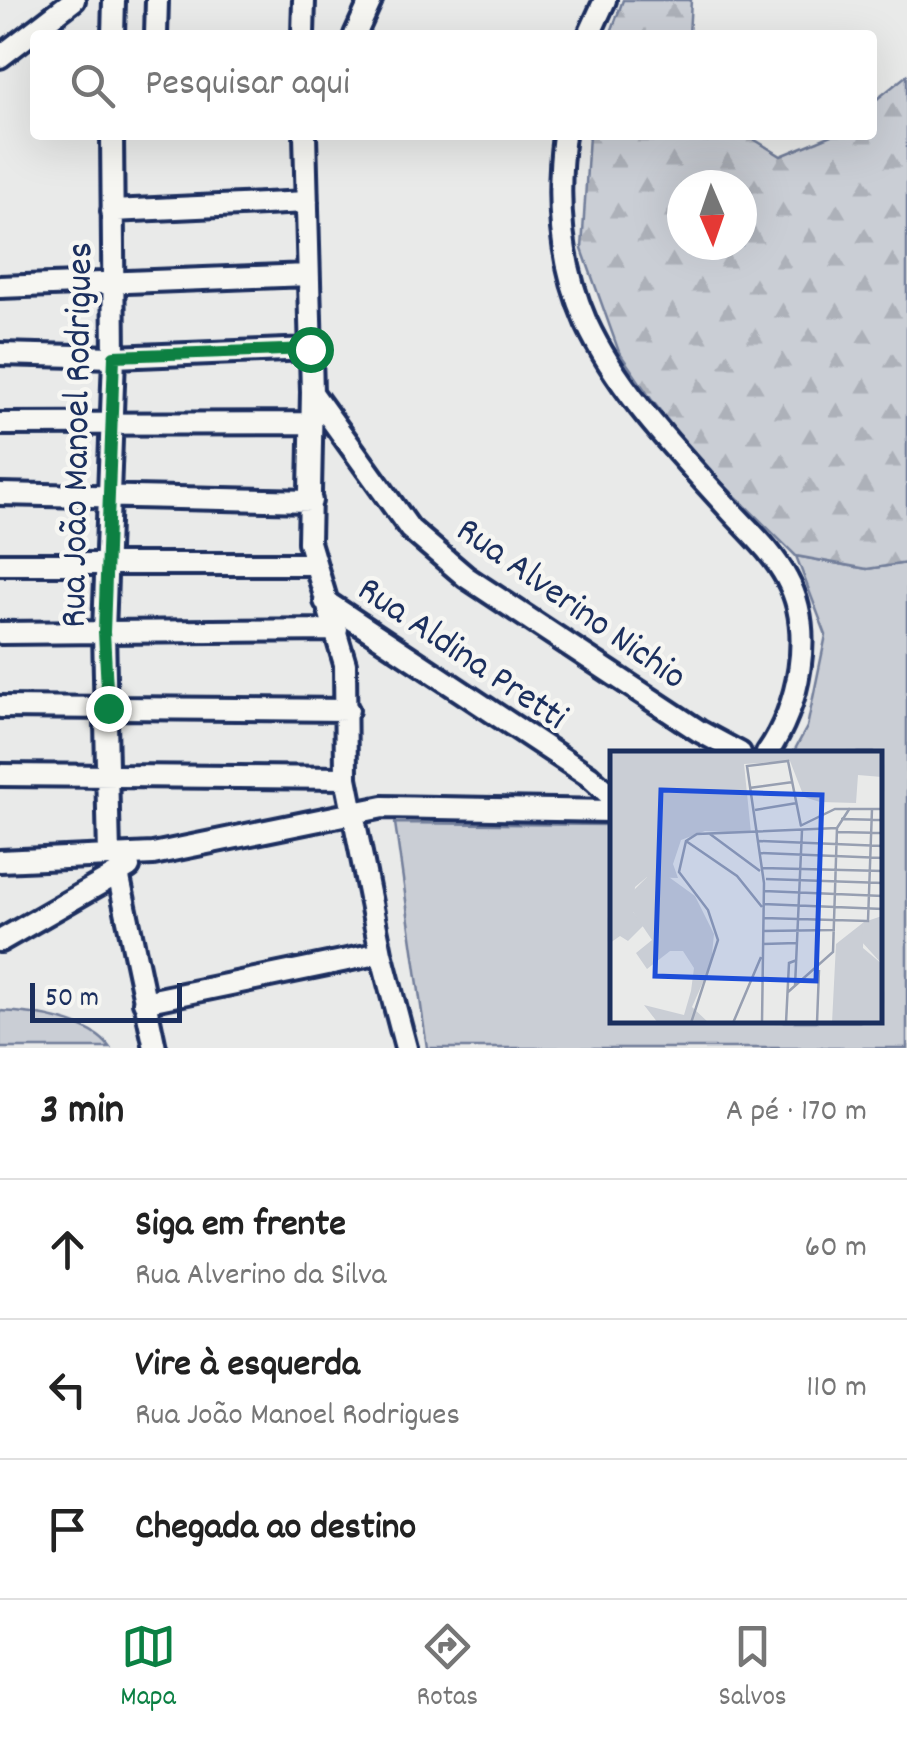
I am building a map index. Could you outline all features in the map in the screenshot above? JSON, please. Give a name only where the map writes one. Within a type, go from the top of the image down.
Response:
[{"type":"street","points":[[35,30],[74,0]]},
{"type":"street","points":[[114,0],[114,30]]},
{"type":"street","points":[[156,0],[156,30]]},
{"type":"street","points":[[302,30],[304,0]]},
{"type":"street","points":[[357,30],[371,0]]},
{"type":"street","points":[[591,30],[605,0]]},
{"type":"street","points":[[0,57],[30,34]]},
{"type":"street","name":"Rua João Manoel Rodrigues","points":[[112,140],[114,356],[104,632],[107,776],[113,864],[155,1048]]},
{"type":"street","points":[[306,140],[312,564],[337,630],[348,710],[346,778],[381,953],[406,1048]]},
{"type":"street","points":[[564,140],[560,214],[573,288],[587,324],[648,418],[768,550],[792,591],[799,627],[798,670],[783,728],[768,751]]},
{"type":"street","points":[[112,212],[308,202]]},
{"type":"street","points":[[0,286],[308,275]]},
{"type":"street","points":[[0,354],[114,356],[310,349]]},
{"type":"street","name":"Rua Alverino Nichio","points":[[312,392],[410,529],[466,578],[737,751]]},
{"type":"street","points":[[0,424],[311,423]]},
{"type":"street","points":[[0,494],[311,500]]},
{"type":"street","points":[[0,564],[312,564]]},
{"type":"street","name":"Rua Aldina Pretti","points":[[324,600],[589,776],[610,795]]},
{"type":"street","points":[[0,633],[337,630]]},
{"type":"street","points":[[0,708],[348,710]]},
{"type":"street","points":[[0,775],[346,778]]},
{"type":"street","points":[[0,861],[113,864],[353,812],[452,806],[610,810]]},
{"type":"street","points":[[0,941],[113,864]]},
{"type":"street","points":[[144,1002],[381,953]]},
{"type":"green space","points":[[623,0],[691,0],[689,30],[612,30]]},
{"type":"green space","points":[[907,75],[907,563],[867,569],[796,556],[697,458],[651,399],[619,352],[582,249],[589,140],[755,140],[781,156],[820,140],[877,140],[877,99]]},
{"type":"green space","points":[[796,556],[867,569],[907,563],[907,1048],[427,1048],[395,823],[610,825],[610,1023],[882,1023],[882,751],[794,751],[807,727],[826,635]]},
{"type":"green space","points":[[0,1011],[28,1013],[76,1025],[110,1048],[0,1048]]},
{"type":"route","points":[[108,708],[104,632],[114,356],[310,349]]}]
